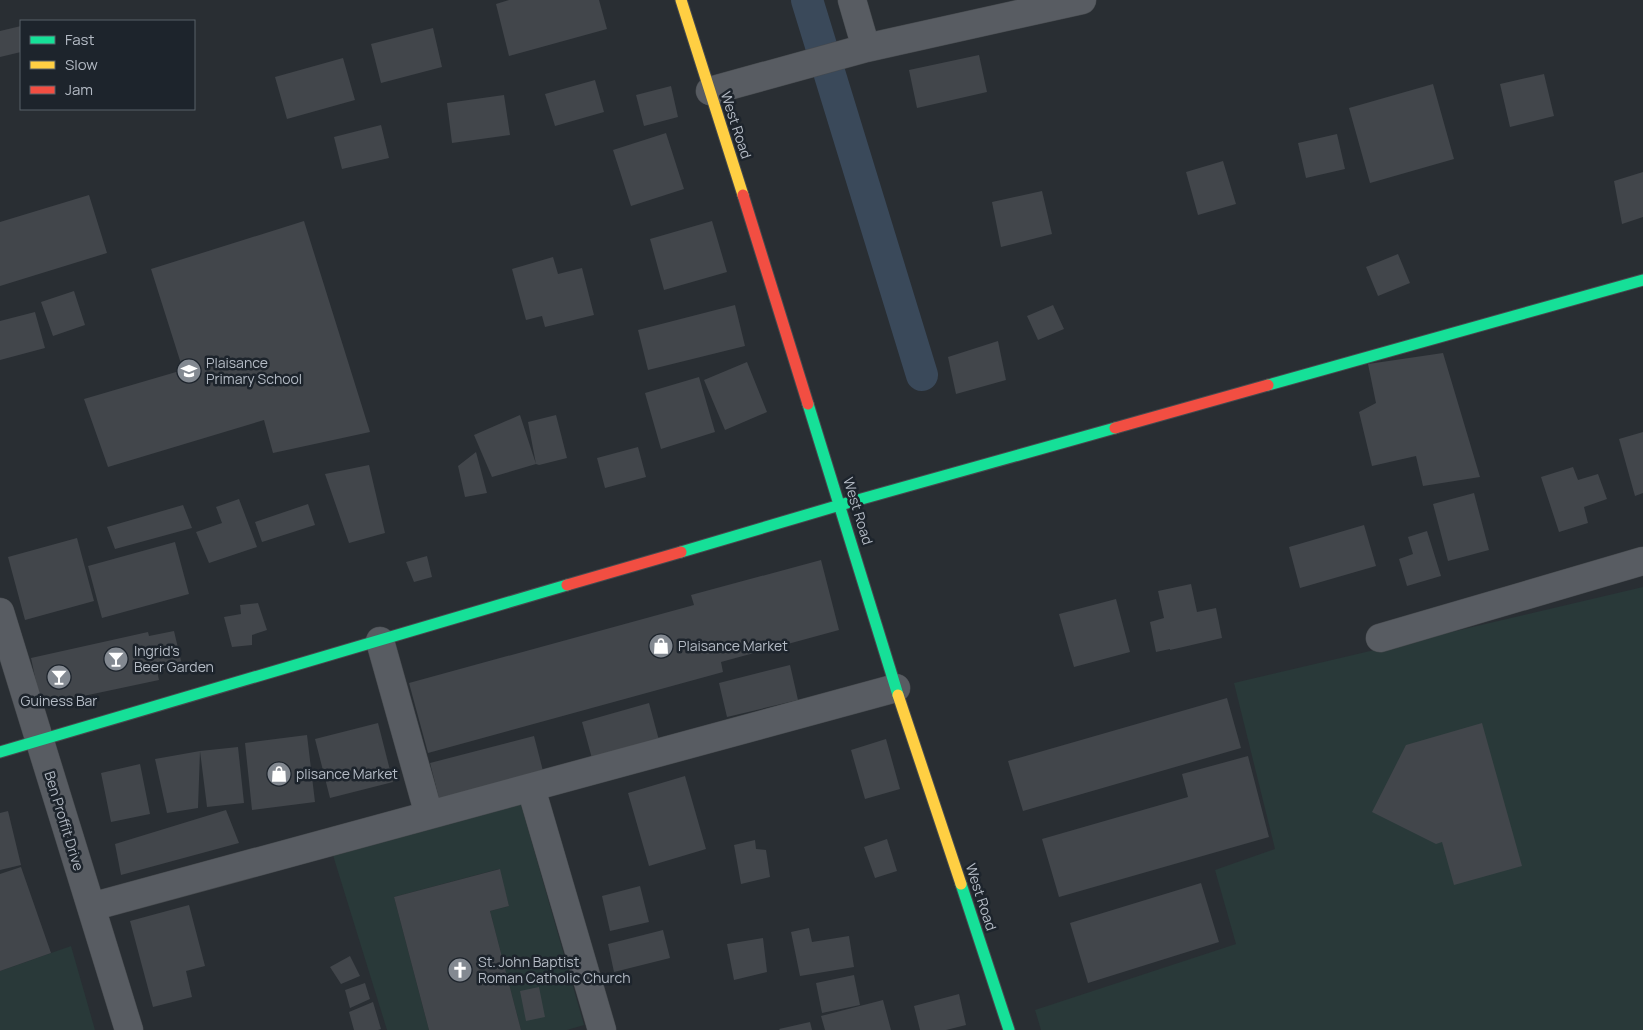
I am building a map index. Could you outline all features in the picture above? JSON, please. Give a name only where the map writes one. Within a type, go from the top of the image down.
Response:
[{"type":"main road","name":"West Road","points":[[682,0],[896,688],[1009,1030]]},
{"type":"main road","points":[[0,752],[840,505],[1643,280]]},
{"type":"street","points":[[852,0],[866,48]]},
{"type":"street","points":[[710,91],[866,48],[1082,0]]},
{"type":"street","points":[[1380,638],[1643,561]]},
{"type":"street","name":"Ben Proffit Drive","points":[[0,612],[129,1030]]},
{"type":"street","points":[[380,641],[429,815]]},
{"type":"street","points":[[91,907],[896,688]]},
{"type":"street","points":[[531,788],[602,1030]]},
{"type":"shaded area","points":[[1643,587],[1643,1030],[1041,1030],[1035,1010],[1236,944],[1215,870],[1275,849],[1234,683]]},
{"type":"shaded area","points":[[520,801],[584,1025],[567,1030],[521,1030],[490,911],[509,906],[499,869],[394,897],[429,1030],[387,1030],[332,852]]},
{"type":"shaded area","points":[[71,946],[95,1030],[0,1030],[0,971]]},
{"type":"building","points":[[509,0],[599,0],[607,29],[509,56],[496,4]]},
{"type":"building","points":[[20,26],[20,52],[0,57],[0,31]]},
{"type":"building","points":[[433,28],[442,67],[381,83],[371,44]]},
{"type":"building","points":[[979,55],[987,92],[917,108],[909,70]]},
{"type":"building","points":[[343,58],[355,100],[287,119],[275,77]]},
{"type":"building","points":[[1544,74],[1554,116],[1510,127],[1500,84]]},
{"type":"building","points":[[595,80],[604,112],[555,126],[545,94]]},
{"type":"building","points":[[1433,84],[1454,159],[1370,183],[1349,108]]},
{"type":"building","points":[[671,86],[678,117],[644,126],[636,95]]},
{"type":"building","points":[[504,95],[510,135],[452,143],[447,103]]},
{"type":"building","points":[[381,125],[389,158],[342,169],[334,137]]},
{"type":"building","points":[[666,133],[684,189],[631,206],[613,150]]},
{"type":"building","points":[[1337,134],[1345,169],[1306,178],[1298,143]]},
{"type":"building","points":[[1223,161],[1236,204],[1198,215],[1186,172]]},
{"type":"building","points":[[1643,172],[1643,217],[1622,224],[1614,181]]},
{"type":"building","points":[[1042,191],[1052,234],[1001,247],[992,202]]},
{"type":"building","points":[[89,195],[107,253],[0,286],[0,222]]},
{"type":"building","points":[[304,221],[370,432],[273,453],[264,420],[108,467],[84,399],[183,370],[151,269]]},
{"type":"building","points":[[712,221],[727,272],[664,290],[650,239]]},
{"type":"building","points":[[1398,254],[1410,283],[1378,296],[1366,267]]},
{"type":"building","points":[[553,257],[558,274],[582,268],[594,315],[545,327],[542,316],[526,320],[512,269]]},
{"type":"building","points":[[74,291],[85,325],[53,336],[41,302]]},
{"type":"building","points":[[735,305],[745,346],[648,370],[638,330]]},
{"type":"building","points":[[1053,305],[1064,329],[1038,340],[1027,316]]},
{"type":"building","points":[[35,312],[45,348],[0,360],[0,321]]},
{"type":"building","points":[[998,341],[1006,380],[956,394],[948,357]]},
{"type":"building","points":[[1443,353],[1480,477],[1423,486],[1416,456],[1372,466],[1359,412],[1376,403],[1368,364]]},
{"type":"building","points":[[747,362],[767,412],[725,430],[704,380]]},
{"type":"building","points":[[699,377],[715,432],[661,449],[645,393]]},
{"type":"building","points":[[520,415],[536,464],[492,477],[474,435]]},
{"type":"building","points":[[556,415],[567,458],[539,465],[536,464],[528,422]]},
{"type":"building","points":[[1643,432],[1643,493],[1635,496],[1619,439]]},
{"type":"building","points":[[638,447],[646,477],[605,488],[597,458]]},
{"type":"building","points":[[476,452],[487,493],[465,497],[458,466]]},
{"type":"building","points":[[369,465],[385,533],[349,543],[325,474]]},
{"type":"building","points":[[1573,467],[1578,480],[1598,474],[1607,499],[1584,507],[1588,523],[1559,532],[1541,477]]},
{"type":"building","points":[[1474,493],[1489,550],[1448,561],[1433,504]]},
{"type":"building","points":[[239,499],[257,547],[209,563],[196,532],[222,523],[216,507]]},
{"type":"building","points":[[308,504],[315,525],[262,542],[255,522]]},
{"type":"building","points":[[183,505],[192,528],[115,549],[107,527]]},
{"type":"building","points":[[1364,525],[1376,566],[1300,588],[1289,547]]},
{"type":"building","points":[[1427,531],[1441,576],[1407,586],[1399,559],[1413,554],[1408,537]]},
{"type":"building","points":[[77,538],[94,601],[25,620],[8,557]]},
{"type":"building","points":[[175,542],[189,594],[102,618],[88,566]]},
{"type":"building","points":[[427,556],[432,577],[414,582],[406,562]]},
{"type":"building","name":"Plaisance Market","points":[[821,560],[839,630],[721,662],[723,672],[428,753],[409,683],[694,605],[691,595]]},
{"type":"building","points":[[1191,584],[1197,612],[1216,608],[1222,638],[1156,652],[1150,622],[1164,618],[1158,591]]},
{"type":"building","points":[[1116,599],[1130,652],[1074,667],[1059,614]]},
{"type":"building","points":[[258,603],[267,630],[252,635],[252,645],[232,647],[224,617],[241,614],[240,605]]},
{"type":"building","points":[[174,631],[182,665],[157,671],[159,680],[41,705],[31,658],[148,632],[149,636]]},
{"type":"building","points":[[790,665],[798,700],[727,717],[719,683]]},
{"type":"building","points":[[1227,698],[1241,748],[1023,811],[1008,761]]},
{"type":"building","points":[[649,703],[660,744],[593,762],[582,722]]},
{"type":"building","points":[[378,723],[393,782],[330,798],[315,739]]},
{"type":"building","points":[[1482,723],[1522,866],[1454,885],[1442,842],[1436,844],[1372,812],[1406,745]]},
{"type":"building","points":[[307,735],[315,802],[252,810],[245,743]]},
{"type":"building","points":[[534,736],[544,775],[440,802],[430,763]]},
{"type":"building","points":[[886,739],[900,789],[865,799],[851,750]]},
{"type":"building","points":[[238,747],[244,803],[207,807],[200,751]]},
{"type":"building","points":[[200,751],[198,808],[167,813],[155,759]]},
{"type":"building","points":[[1248,756],[1269,837],[1059,897],[1042,839],[1188,797],[1182,774]]},
{"type":"building","points":[[140,764],[150,814],[111,822],[101,773]]},
{"type":"building","points":[[685,776],[706,849],[649,866],[628,793]]},
{"type":"building","points":[[226,810],[239,843],[121,875],[115,844]]},
{"type":"building","points":[[8,811],[21,865],[0,870],[0,813]]},
{"type":"building","points":[[887,839],[897,871],[875,878],[864,847]]},
{"type":"building","points":[[755,840],[756,849],[766,850],[770,877],[741,884],[734,845]]},
{"type":"building","points":[[21,867],[51,953],[0,971],[0,874]]},
{"type":"building","name":"St. John Baptist Roman Catholic Church","points":[[500,869],[509,906],[490,911],[521,1030],[429,1030],[394,897]]},
{"type":"building","points":[[1201,883],[1219,942],[1088,983],[1070,923]]},
{"type":"building","points":[[640,886],[649,922],[610,931],[602,896]]},
{"type":"building","points":[[189,905],[205,966],[186,971],[192,997],[153,1007],[130,921]]},
{"type":"building","points":[[809,928],[812,942],[849,936],[854,967],[800,976],[791,932]]},
{"type":"building","points":[[663,930],[670,958],[614,972],[608,944]]},
{"type":"building","points":[[763,938],[767,972],[734,980],[727,944]]},
{"type":"building","points":[[350,956],[360,976],[341,984],[330,967]]},
{"type":"building","points":[[854,975],[860,1005],[822,1013],[816,983]]},
{"type":"building","points":[[365,983],[370,999],[350,1008],[345,990]]},
{"type":"building","points":[[539,987],[545,1017],[526,1021],[520,991]]},
{"type":"building","points":[[959,994],[966,1025],[946,1030],[920,1030],[914,1006]]},
{"type":"building","points":[[883,1000],[891,1030],[825,1030],[821,1016]]},
{"type":"building","points":[[373,1002],[381,1029],[354,1030],[349,1012]]},
{"type":"building","points":[[810,1022],[812,1030],[779,1029]]},
{"type":"waterway","points":[[807,0],[922,375]]},
{"type":"traffic: fast","points":[[1268,385],[1643,280]]},
{"type":"traffic: fast","points":[[808,404],[898,695]]},
{"type":"traffic: fast","points":[[681,552],[840,505],[1115,428]]},
{"type":"traffic: fast","points":[[0,752],[567,585]]},
{"type":"traffic: fast","points":[[961,884],[1009,1030]]},
{"type":"traffic: slow","points":[[681,0],[743,195]]},
{"type":"traffic: slow","points":[[898,695],[961,884]]},
{"type":"traffic: jam","points":[[743,195],[808,404]]},
{"type":"traffic: jam","points":[[1115,428],[1268,385]]},
{"type":"traffic: jam","points":[[567,585],[681,552]]},
{"type":"place","name":"Plaisance Primary School","points":[[189,371]]},
{"type":"place","name":"Plaisance Market","points":[[661,646]]},
{"type":"place","name":"Ingrid's Beer Garden","points":[[116,659]]},
{"type":"place","name":"Guiness Bar","points":[[59,677]]},
{"type":"place","name":"plisance Market","points":[[279,774]]},
{"type":"place","name":"St. John Baptist Roman Catholic Church","points":[[460,970]]}]
